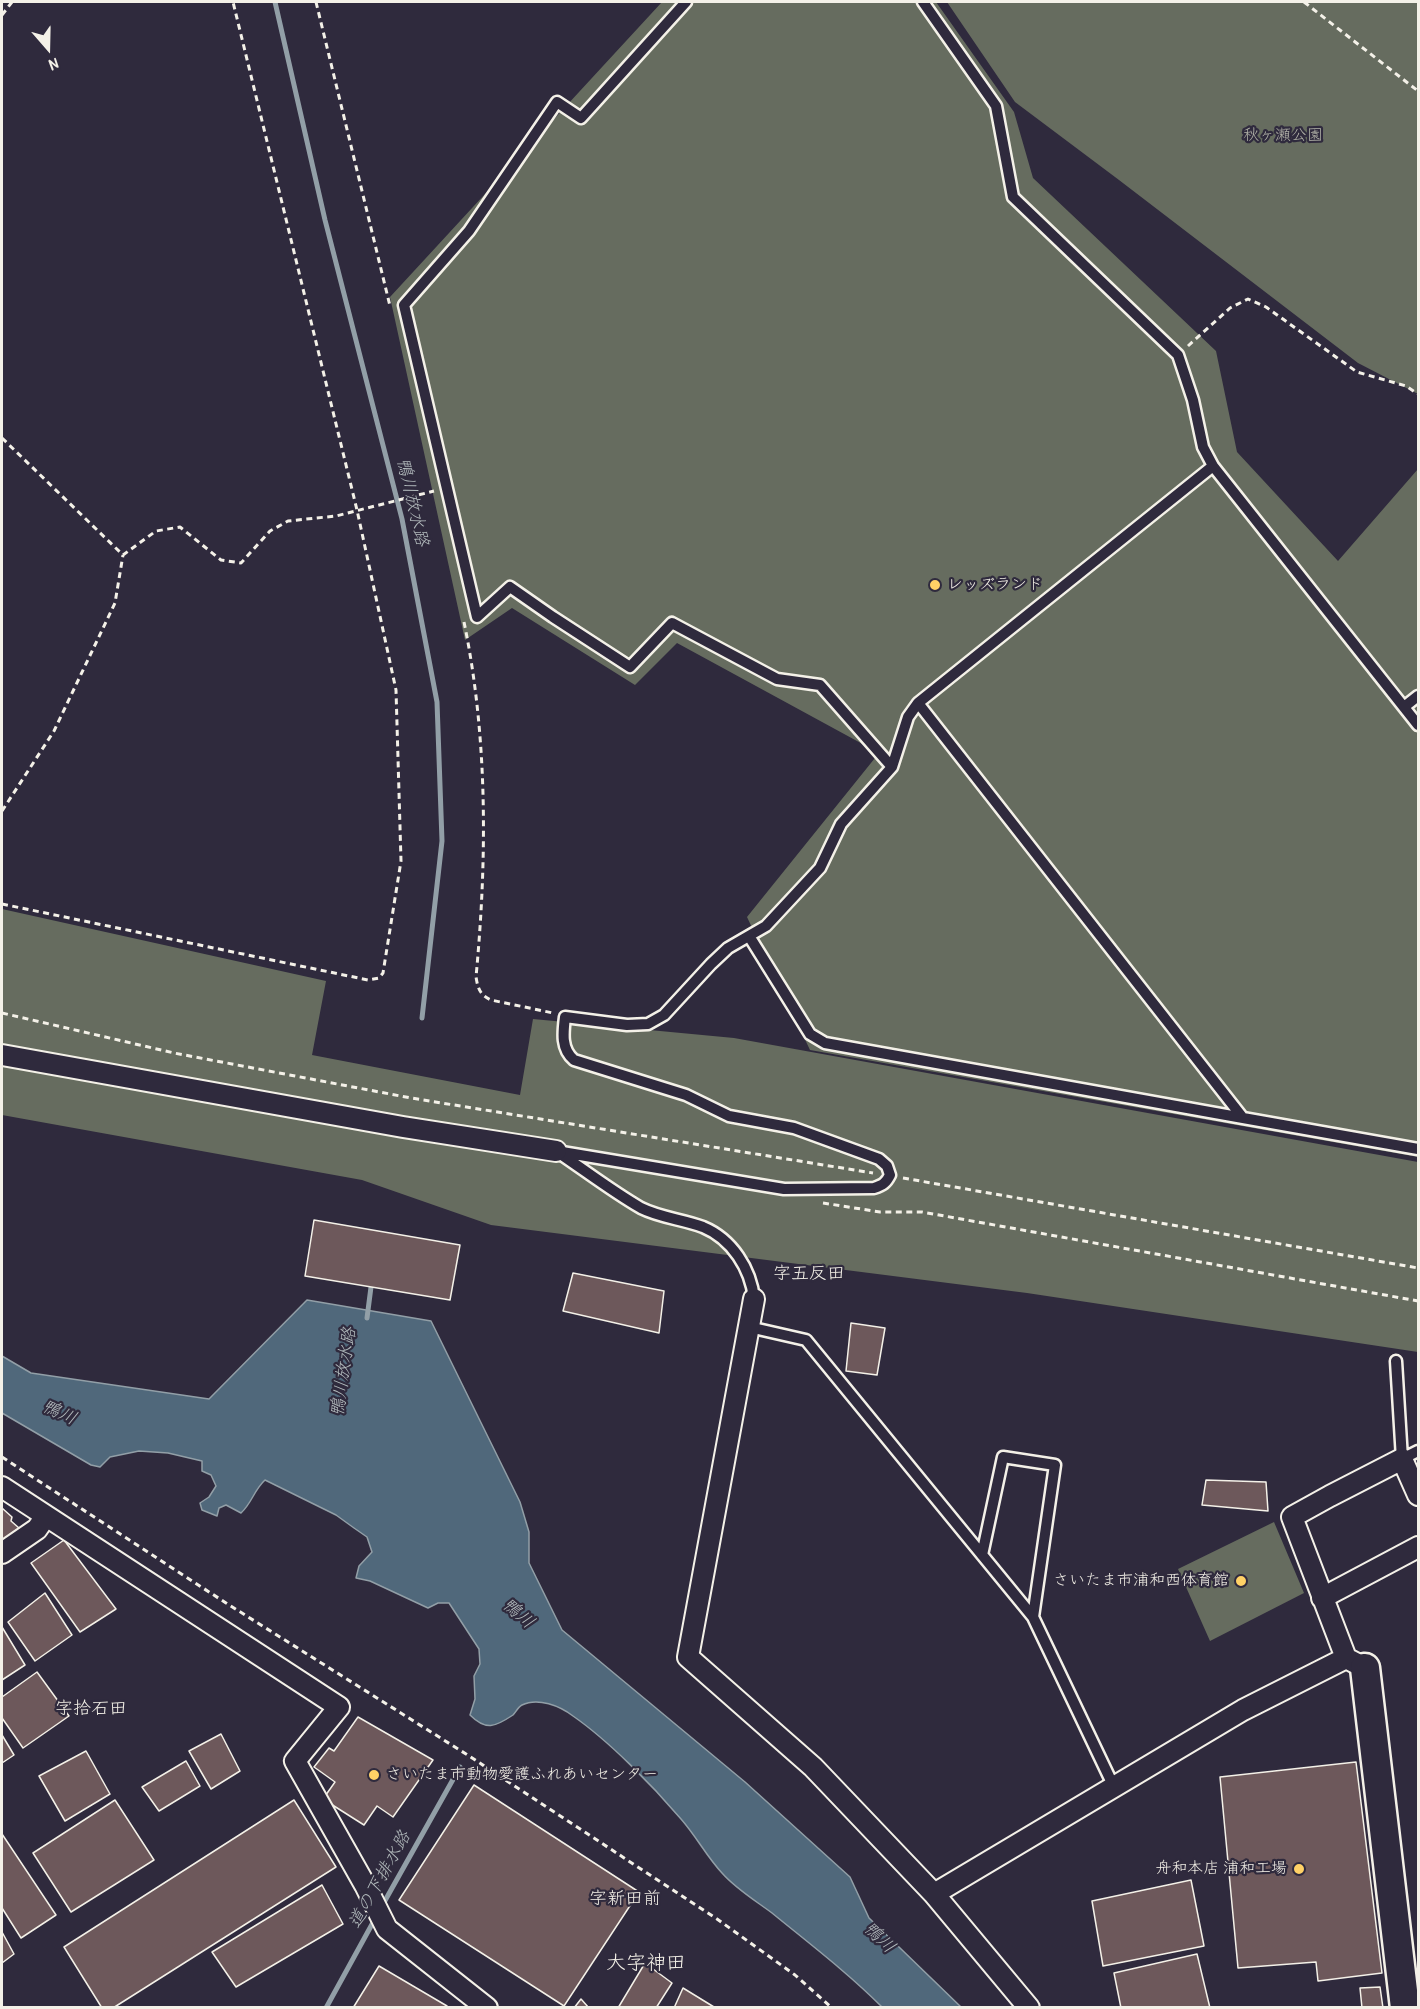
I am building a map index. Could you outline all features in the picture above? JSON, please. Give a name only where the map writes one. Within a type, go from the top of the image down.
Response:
[{"type":"street","points":[[2,1054],[391,1125],[556,1151]]},
{"type":"street","points":[[754,1299],[688,1657],[813,1767],[934,1894],[1029,2007]]},
{"type":"street","points":[[1405,2007],[1355,1663],[1322,1598],[1292,1517],[1410,1455],[1419,1495]]},
{"type":"street","points":[[2,1487],[339,1707],[295,1761],[365,1885],[387,1929],[487,2007]]},
{"type":"street","points":[[2,1553],[37,1529],[46,1516]]},
{"type":"street","points":[[1322,1598],[1419,1547]]},
{"type":"street","points":[[934,1894],[1243,1710],[1355,1663]]},
{"type":"lane","points":[[686,2],[581,118],[557,102],[469,231],[404,305],[477,617],[510,587],[630,667],[672,623],[777,679],[820,685],[892,767]]},
{"type":"lane","points":[[923,2],[996,106],[1013,197],[1178,355],[1193,400],[1203,447],[1213,466],[1419,725]]},
{"type":"lane","points":[[556,1151],[784,1189],[874,1188],[884,1185],[890,1175],[887,1166],[879,1159],[794,1128],[729,1116],[686,1095],[574,1060],[567,1054],[564,1044],[566,1017],[627,1025],[648,1024],[664,1015],[728,948],[766,926],[820,868],[841,824],[892,767],[908,717],[918,703],[1213,466]]},
{"type":"lane","points":[[1404,707],[1419,696]]},
{"type":"lane","points":[[918,703],[1243,1118]]},
{"type":"lane","points":[[749,936],[810,1034],[825,1043],[1419,1149]]},
{"type":"lane","points":[[556,1151],[647,1211],[702,1227],[714,1233],[738,1255],[753,1285],[754,1299]]},
{"type":"lane","points":[[749,1327],[775,1331],[806,1340],[1033,1617],[1114,1787]]},
{"type":"lane","points":[[1396,1361],[1410,1455]]},
{"type":"lane","points":[[982,1555],[1003,1457],[1055,1465],[1033,1617]]},
{"type":"path","points":[[2,15],[12,2]]},
{"type":"path","points":[[2,904],[368,980],[379,978],[383,973],[401,861],[396,690],[359,510],[233,2]]},
{"type":"path","points":[[316,2],[392,316]]},
{"type":"path","points":[[1304,2],[1419,90]]},
{"type":"path","points":[[1178,355],[1230,308],[1248,299],[1266,307],[1357,372],[1406,386],[1419,394]]},
{"type":"path","points":[[2,438],[123,555]]},
{"type":"path","points":[[2,811],[54,731],[115,603],[123,555],[156,531],[180,527],[221,560],[241,563],[270,531],[288,521],[336,516],[434,491]]},
{"type":"path","points":[[462,614],[474,687],[483,804],[482,909],[477,986],[484,997],[492,1000],[566,1017]]},
{"type":"path","points":[[2,1013],[174,1053],[411,1098],[890,1175],[1419,1268]]},
{"type":"path","points":[[817,1202],[879,1212],[922,1212],[1419,1301]]},
{"type":"path","points":[[2,1457],[717,1919],[795,1975],[832,2007]]},
{"type":"green space","name":"レッズランド","points":[[662,2],[936,2],[1014,112],[1033,178],[1216,351],[1237,452],[1338,561],[1418,469],[1418,1157],[810,1050],[747,917],[879,753],[677,643],[635,685],[512,608],[465,640],[390,297]]},
{"type":"green space","name":"秋ヶ瀬公園","points":[[947,2],[1418,2],[1418,394],[1358,363],[1015,102]]},
{"type":"green space","points":[[2,909],[326,981],[312,1055],[520,1095],[533,1019],[734,1038],[1418,1162],[1418,1352],[1027,1293],[491,1225],[362,1180],[2,1115]]},
{"type":"green space","name":"さいたま市浦和西体育館","points":[[1274,1522],[1304,1593],[1210,1641],[1178,1569]]},
{"type":"water","name":"鴨川","points":[[307,1300],[431,1321],[520,1502],[529,1532],[529,1563],[562,1630],[745,1782],[850,1877],[869,1918],[961,2007],[882,2007],[856,1982],[728,1879],[670,1806],[644,1778],[601,1738],[568,1712],[549,1704],[535,1702],[522,1705],[513,1715],[491,1726],[476,1720],[470,1715],[475,1699],[474,1676],[480,1664],[479,1649],[449,1603],[438,1603],[428,1608],[370,1581],[356,1578],[359,1566],[372,1552],[367,1537],[336,1515],[265,1480],[241,1513],[226,1505],[219,1508],[217,1516],[202,1510],[200,1503],[209,1497],[216,1486],[211,1475],[202,1471],[202,1461],[168,1453],[139,1451],[110,1457],[100,1467],[91,1465],[2,1413],[2,1356],[31,1373],[209,1399]]},
{"type":"building","points":[[314,1220],[460,1245],[450,1300],[305,1276]]},
{"type":"building","points":[[573,1273],[664,1291],[659,1333],[563,1311]]},
{"type":"building","points":[[851,1323],[885,1328],[877,1375],[846,1371]]},
{"type":"building","points":[[1206,1480],[1266,1482],[1268,1511],[1202,1505]]},
{"type":"building","points":[[2,1508],[19,1528],[2,1540]]},
{"type":"building","points":[[64,1540],[116,1609],[80,1632],[31,1563]]},
{"type":"building","points":[[45,1593],[72,1635],[35,1661],[8,1622]]},
{"type":"building","points":[[2,1627],[25,1665],[2,1680]]},
{"type":"building","points":[[37,1672],[69,1716],[23,1748],[2,1718],[2,1697]]},
{"type":"building","name":"さいたま市動物愛護ふれあいセンター","points":[[358,1717],[433,1760],[393,1817],[377,1806],[364,1825],[323,1799],[335,1782],[314,1767],[329,1748],[334,1751]]},
{"type":"building","points":[[221,1734],[240,1771],[211,1789],[189,1751]]},
{"type":"building","points":[[2,1735],[14,1755],[2,1763]]},
{"type":"building","points":[[86,1751],[110,1794],[65,1821],[39,1776]]},
{"type":"building","points":[[186,1761],[200,1786],[159,1811],[142,1787]]},
{"type":"building","name":"舟和本店 浦和工場","points":[[1356,1762],[1382,1973],[1318,1981],[1316,1962],[1238,1968],[1220,1777]]},
{"type":"building","points":[[474,1785],[639,1892],[564,2006],[399,1900]]},
{"type":"building","points":[[115,1800],[154,1860],[71,1912],[33,1853]]},
{"type":"building","points":[[294,1800],[336,1867],[113,2008],[102,2008],[64,1947]]},
{"type":"building","points":[[2,1834],[56,1915],[21,1938],[2,1908]]},
{"type":"building","points":[[1191,1880],[1204,1946],[1103,1966],[1092,1901]]},
{"type":"building","points":[[322,1885],[343,1924],[236,1987],[212,1952]]},
{"type":"building","points":[[2,1932],[14,1954],[2,1963]]},
{"type":"building","points":[[1197,1954],[1210,2008],[1121,2008],[1114,1973]]},
{"type":"building","points":[[645,1963],[672,1983],[656,2008],[618,2008]]},
{"type":"building","points":[[379,1966],[447,2006],[447,2008],[353,2008]]},
{"type":"building","points":[[1380,1987],[1383,2008],[1362,2008],[1360,1988]]},
{"type":"building","points":[[683,1988],[714,2007],[714,2008],[674,2008]]},
{"type":"building","points":[[581,1999],[589,2008],[574,2008]]},
{"type":"waterway","name":"鴨川放水路","points":[[275,2],[325,220],[402,519],[437,702],[442,841],[422,1018]]},
{"type":"waterway","name":"鴨川放水路","points":[[367,1318],[371,1287]]},
{"type":"waterway","name":"道の下排水路","points":[[382,1906],[460,1767]]},
{"type":"waterway","name":"道の下排水路","points":[[326,2008],[376,1917]]},
{"type":"place","name":"レッズランド","points":[[935,585]]},
{"type":"place","name":"さいたま市浦和西体育館","points":[[1241,1581]]},
{"type":"place","name":"さいたま市動物愛護ふれあいセンター","points":[[374,1775]]},
{"type":"place","name":"舟和本店 浦和工場","points":[[1299,1869]]},
{"type":"district","name":"字五反田","points":[[809,1274]]},
{"type":"district","name":"字拾石田","points":[[91,1709]]},
{"type":"district","name":"字新田前","points":[[625,1899]]},
{"type":"district","name":"大字神田","points":[[646,1964]]}]
